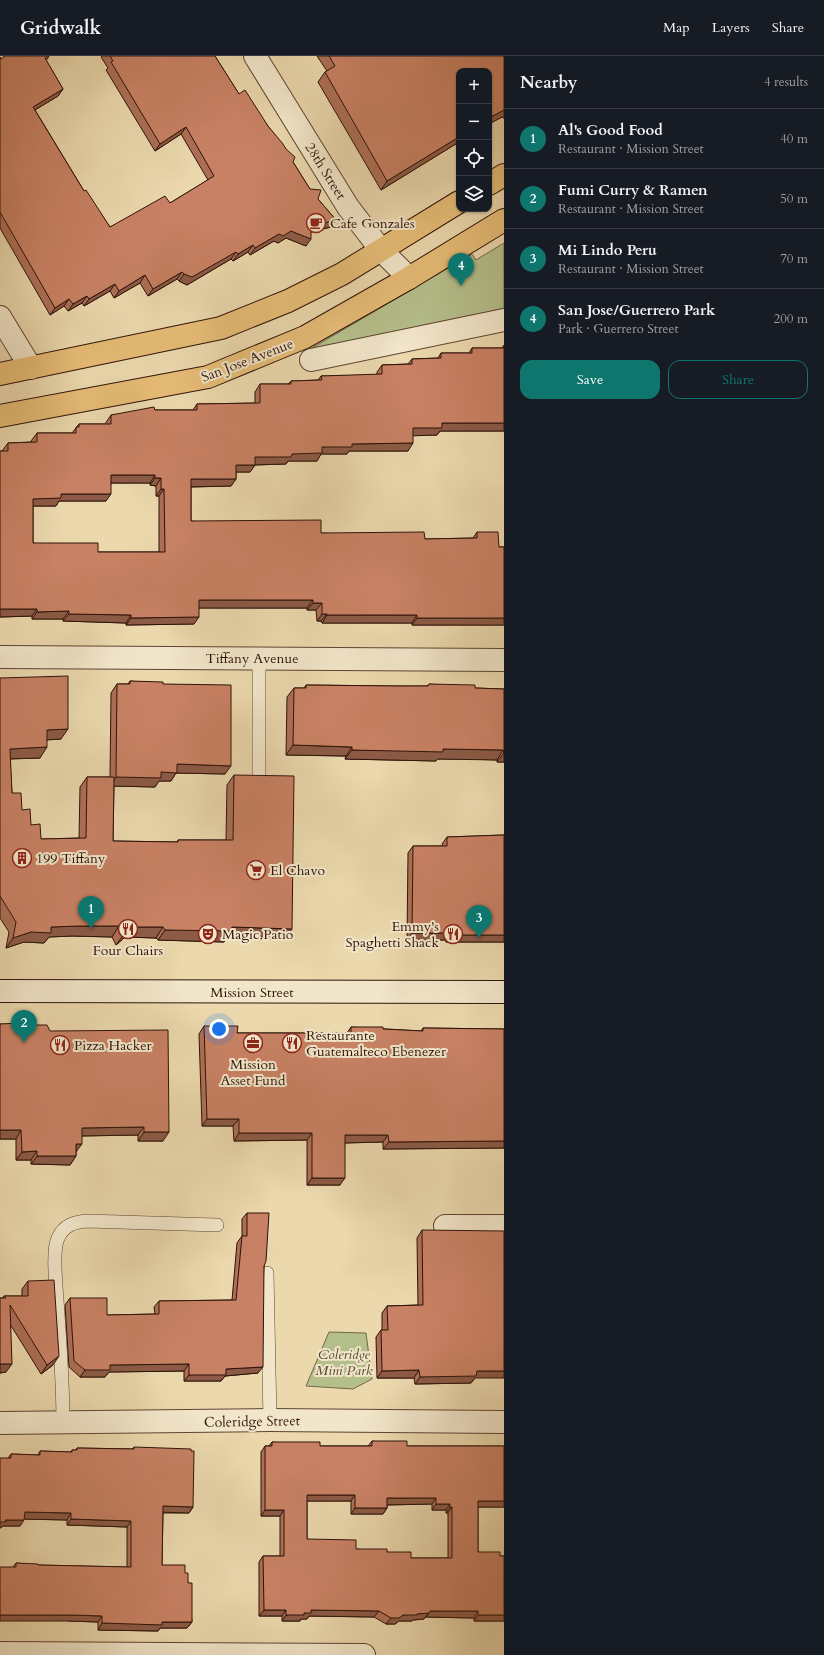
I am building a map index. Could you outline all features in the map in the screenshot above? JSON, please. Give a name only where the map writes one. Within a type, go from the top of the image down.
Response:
[{"type":"main road","points":[[492,182],[504,174]]},
{"type":"main road","points":[[0,374],[221,328],[288,301],[342,274],[456,204]]},
{"type":"main road","name":"San Jose Avenue","points":[[0,416],[208,377],[305,337],[409,278],[504,220]]},
{"type":"street","name":"28th Street","points":[[255,56],[348,207],[381,250],[409,278]]},
{"type":"street","points":[[0,317],[31,368]]},
{"type":"street","name":"San Jose Avenue","points":[[311,360],[504,320]]},
{"type":"street","name":"Tiffany Avenue","points":[[0,658],[504,660]]},
{"type":"street","name":"Mission Street","points":[[0,990],[504,992]]},
{"type":"street","points":[[445,1226],[504,1226]]},
{"type":"street","name":"Coleridge Street","points":[[0,1422],[63,1423],[270,1420],[504,1422]]},
{"type":"street","points":[[0,1653],[364,1655]]},
{"type":"lane","points":[[259,658],[259,778]]},
{"type":"lane","points":[[63,1423],[63,1390],[55,1263],[57,1240],[65,1227],[76,1222],[87,1221],[217,1225]]},
{"type":"lane","points":[[267,1274],[270,1420]]},
{"type":"green space","points":[[504,243],[504,312],[307,351],[472,254],[476,260]]},
{"type":"green space","name":"Coleridge Mini Park","points":[[329,1332],[366,1333],[372,1379],[353,1389],[306,1386]]},
{"type":"building","points":[[5,56],[47,56],[45,58],[63,89],[33,107],[84,191],[86,190],[110,227],[165,196],[170,203],[214,176],[186,127],[160,144],[111,62],[113,61],[110,56],[215,56],[239,94],[245,90],[268,126],[286,149],[295,157],[293,162],[310,189],[321,190],[318,199],[336,220],[311,226],[311,239],[291,231],[283,236],[279,234],[255,248],[253,245],[238,254],[236,252],[192,277],[182,272],[153,289],[145,275],[119,291],[115,284],[89,299],[87,296],[73,304],[69,299],[55,308],[0,212],[0,57],[1,59]]},
{"type":"building","points":[[329,56],[504,56],[504,110],[492,116],[492,68],[456,68],[456,139],[387,181],[325,72],[335,66]]},
{"type":"building","points":[[472,348],[504,348],[504,423],[442,423],[442,428],[413,428],[413,443],[352,444],[352,447],[322,447],[322,453],[292,454],[291,457],[255,457],[255,465],[236,465],[236,479],[191,479],[191,521],[321,520],[321,533],[424,532],[425,539],[477,538],[477,532],[498,532],[499,547],[504,547],[504,618],[417,618],[417,615],[327,615],[322,614],[322,603],[313,603],[313,600],[199,600],[199,617],[131,618],[131,615],[69,614],[69,611],[37,612],[37,609],[0,609],[0,451],[8,451],[8,443],[37,442],[37,433],[76,433],[76,427],[79,427],[79,424],[111,424],[111,415],[154,407],[155,410],[197,410],[197,404],[260,403],[260,384],[291,384],[291,381],[322,380],[321,376],[382,374],[382,365],[412,364],[412,359],[441,358],[441,353],[472,353]],"holes":[[[111,475],[155,475],[155,478],[161,478],[161,489],[164,489],[165,552],[98,552],[98,543],[33,543],[33,499],[61,498],[61,494],[111,494]]]},
{"type":"building","points":[[68,676],[68,729],[47,730],[47,747],[10,749],[12,793],[21,793],[22,810],[30,809],[31,825],[40,824],[41,839],[86,838],[87,777],[114,777],[113,841],[178,842],[178,840],[233,840],[234,775],[294,776],[292,929],[232,927],[231,931],[165,930],[163,927],[133,927],[124,934],[119,926],[79,926],[51,927],[51,933],[31,932],[13,938],[16,922],[0,896],[0,678]]},
{"type":"building","points":[[130,681],[163,682],[163,684],[231,685],[231,766],[177,764],[177,773],[161,772],[161,778],[116,777],[117,684],[130,684]]},
{"type":"building","points":[[429,684],[475,685],[475,688],[504,689],[504,753],[503,750],[443,749],[443,752],[352,750],[352,747],[293,745],[294,688],[306,688],[306,685],[428,686]]},
{"type":"building","points":[[504,835],[504,935],[412,933],[413,846],[447,846],[447,837]]},
{"type":"building","points":[[20,1023],[20,1025],[47,1025],[50,1031],[168,1030],[169,1132],[144,1132],[144,1127],[82,1128],[82,1144],[76,1144],[76,1156],[37,1156],[37,1151],[22,1152],[21,1130],[0,1130],[0,1024]]},
{"type":"building","points":[[204,1026],[238,1026],[237,1033],[351,1033],[351,1027],[383,1027],[383,1029],[423,1031],[423,1028],[504,1029],[504,1141],[389,1142],[388,1135],[345,1135],[345,1178],[312,1178],[312,1133],[239,1133],[239,1119],[207,1119]]},
{"type":"building","points":[[247,1213],[269,1213],[266,1261],[264,1266],[263,1367],[226,1369],[226,1375],[189,1375],[189,1364],[110,1365],[110,1370],[85,1370],[74,1361],[70,1298],[107,1298],[107,1315],[159,1314],[159,1301],[236,1300],[242,1236],[247,1236]]},
{"type":"building","points":[[422,1230],[504,1231],[504,1371],[477,1371],[476,1376],[420,1377],[419,1370],[382,1371],[381,1330],[388,1330],[387,1306],[423,1305]]},
{"type":"building","points":[[54,1280],[59,1356],[47,1365],[10,1305],[12,1364],[0,1364],[0,1298],[6,1298],[4,1296],[28,1296],[28,1281]]},
{"type":"building","points":[[372,1441],[407,1441],[407,1446],[504,1446],[504,1501],[478,1501],[478,1552],[500,1552],[500,1556],[504,1556],[504,1615],[478,1615],[478,1611],[430,1611],[429,1613],[403,1615],[399,1618],[391,1618],[379,1611],[311,1610],[311,1613],[304,1613],[304,1615],[286,1615],[286,1610],[264,1610],[263,1556],[284,1556],[284,1510],[265,1510],[265,1446],[272,1446],[272,1442],[320,1442],[320,1446],[372,1446]],"holes":[[[307,1495],[355,1495],[355,1508],[387,1508],[387,1498],[436,1498],[436,1504],[450,1504],[450,1507],[452,1507],[452,1558],[411,1558],[411,1552],[387,1552],[387,1549],[356,1549],[356,1540],[307,1539]]]},
{"type":"building","points":[[134,1447],[191,1449],[191,1451],[194,1451],[193,1507],[163,1506],[162,1565],[185,1565],[185,1573],[188,1573],[188,1583],[192,1583],[192,1622],[162,1622],[162,1625],[102,1623],[102,1616],[0,1615],[0,1567],[16,1567],[16,1563],[38,1565],[131,1567],[131,1521],[71,1519],[71,1513],[25,1512],[24,1520],[5,1520],[6,1522],[0,1522],[0,1458],[11,1458],[11,1454],[40,1455],[40,1451],[72,1452],[72,1450],[77,1450],[77,1448],[134,1449]]},
{"type":"place","name":"Cafe Gonzales","points":[[316,223]]},
{"type":"place","name":"San Jose/Guerrero Park","points":[[461,286]]},
{"type":"place","name":"199 Tiffany","points":[[22,858]]},
{"type":"place","name":"El Chavo","points":[[256,870]]},
{"type":"place","name":"Al's Good Food","points":[[91,929]]},
{"type":"place","name":"Four Chairs","points":[[128,929]]},
{"type":"place","name":"Magic Patio","points":[[208,934]]},
{"type":"place","name":"Emmy's Spaghetti Shack","points":[[453,934]]},
{"type":"place","name":"Mi Lindo Peru","points":[[479,938]]},
{"type":"place","name":"Fumi Curry & Ramen","points":[[24,1043]]},
{"type":"place","name":"Mission Asset Fund","points":[[253,1043]]},
{"type":"place","name":"Restaurante Guatemalteco Ebenezer","points":[[292,1043]]},
{"type":"place","name":"Pizza Hacker","points":[[60,1045]]}]
